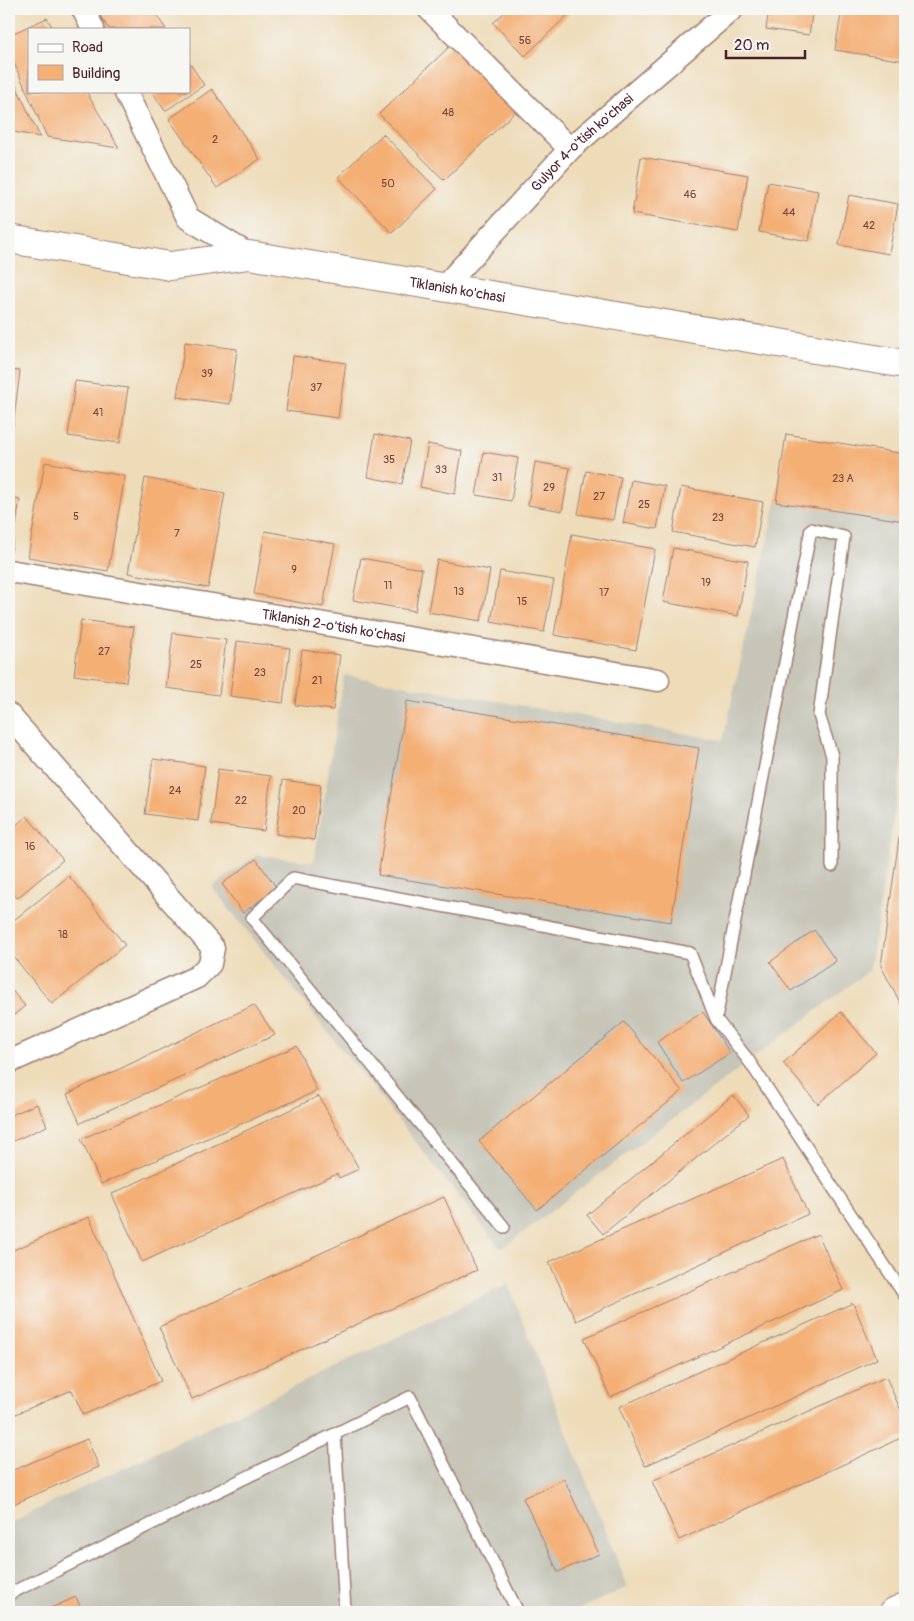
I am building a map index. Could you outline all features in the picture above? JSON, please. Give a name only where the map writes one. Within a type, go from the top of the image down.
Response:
[{"type":"street","points":[[83,9],[93,28]]},
{"type":"street","points":[[429,9],[570,149]]},
{"type":"street","name":"Gulyor 4-o'tish ko'chasi","points":[[444,287],[570,149],[732,9]]},
{"type":"street","points":[[125,92],[188,218],[249,256]]},
{"type":"street","name":"Tiklanish ko'chasi","points":[[9,239],[170,266],[249,256],[905,364]]},
{"type":"street","name":"Tiklanish 2-o'tish ko'chasi","points":[[9,571],[658,680]]},
{"type":"street","points":[[9,716],[213,948],[210,964],[197,977],[9,1062]]},
{"type":"street","points":[[894,1612],[905,1607]]},
{"type":"lane","points":[[716,1019],[811,529],[844,537],[818,715],[832,756],[832,866]]},
{"type":"lane","points":[[504,1227],[252,918],[293,878],[690,953],[716,1019],[749,1061],[905,1296]]},
{"type":"lane","points":[[9,1594],[410,1397],[518,1612]]},
{"type":"lane","points":[[335,1434],[345,1612]]},
{"type":"shaded area","points":[[776,502],[905,521],[905,744],[870,970],[501,1249],[212,887],[257,855],[314,862],[344,675],[723,740]]},
{"type":"shaded area","points":[[508,1284],[628,1587],[573,1612],[9,1612],[9,1523]]},
{"type":"building","points":[[111,9],[152,9],[165,28],[108,28],[100,16]]},
{"type":"building","points":[[508,9],[574,9],[525,56],[493,23]]},
{"type":"building","points":[[769,9],[813,9],[809,35],[766,29]]},
{"type":"building","points":[[842,9],[905,9],[905,61],[835,50]]},
{"type":"building","points":[[47,18],[52,28],[28,28],[28,92],[87,92],[119,148],[47,137],[9,52],[9,35]]},
{"type":"building","points":[[452,44],[516,111],[444,180],[379,114]]},
{"type":"building","points":[[190,64],[204,85],[165,111],[153,92],[190,92]]},
{"type":"building","points":[[9,75],[11,75],[40,137],[9,131]]},
{"type":"building","points":[[212,89],[260,159],[217,188],[169,119]]},
{"type":"building","points":[[383,134],[437,189],[392,233],[338,177]]},
{"type":"building","points":[[641,157],[748,175],[738,232],[632,214]]},
{"type":"building","points":[[768,182],[818,191],[809,241],[759,232]]},
{"type":"building","points":[[849,195],[898,204],[889,254],[839,245]]},
{"type":"building","points":[[185,342],[237,349],[230,404],[177,397]]},
{"type":"building","points":[[293,356],[346,363],[338,418],[286,411]]},
{"type":"building","points":[[9,370],[20,371],[13,426],[9,426]]},
{"type":"building","points":[[75,381],[128,388],[120,443],[68,436]]},
{"type":"building","points":[[375,434],[410,441],[402,484],[368,477]]},
{"type":"building","points":[[786,434],[905,454],[905,521],[776,502]]},
{"type":"building","points":[[428,444],[462,451],[455,494],[420,487]]},
{"type":"building","points":[[484,452],[518,458],[511,501],[476,495]]},
{"type":"building","points":[[45,462],[125,476],[108,571],[28,557]]},
{"type":"building","points":[[535,462],[570,468],[562,511],[528,505]]},
{"type":"building","points":[[586,471],[621,477],[613,520],[578,514]]},
{"type":"building","points":[[145,478],[225,493],[208,588],[128,573]]},
{"type":"building","points":[[631,480],[665,486],[657,529],[623,523]]},
{"type":"building","points":[[681,487],[763,502],[755,547],[673,532]]},
{"type":"building","points":[[9,498],[20,500],[11,552],[9,552]]},
{"type":"building","points":[[265,531],[335,544],[323,607],[254,594]]},
{"type":"building","points":[[572,534],[655,549],[636,650],[554,635]]},
{"type":"building","points":[[673,548],[748,561],[738,616],[663,602]]},
{"type":"building","points":[[361,558],[422,569],[415,611],[353,600]]},
{"type":"building","points":[[437,560],[490,570],[481,621],[428,612]]},
{"type":"building","points":[[500,571],[554,580],[544,632],[491,622]]},
{"type":"building","points":[[81,620],[134,627],[126,682],[74,675]]},
{"type":"building","points":[[173,633],[226,640],[219,695],[166,688]]},
{"type":"building","points":[[237,641],[290,648],[283,703],[230,696]]},
{"type":"building","points":[[302,650],[340,655],[333,710],[295,705]]},
{"type":"building","points":[[407,701],[699,748],[671,922],[378,875]]},
{"type":"building","points":[[153,759],[205,766],[198,821],[145,814]]},
{"type":"building","points":[[218,769],[271,776],[264,831],[211,824]]},
{"type":"building","points":[[283,780],[321,785],[314,840],[276,834]]},
{"type":"building","points":[[905,803],[905,1012],[881,966]]},
{"type":"building","points":[[27,816],[63,860],[17,898],[9,888],[9,831]]},
{"type":"building","points":[[256,859],[277,888],[243,913],[222,884]]},
{"type":"building","points":[[69,876],[125,945],[52,1004],[9,951],[9,924]]},
{"type":"building","points":[[814,930],[836,961],[791,991],[770,962]]},
{"type":"building","points":[[9,987],[25,1006],[9,1019]]},
{"type":"building","points":[[254,1005],[275,1035],[80,1123],[67,1094]]},
{"type":"building","points":[[703,1012],[730,1053],[683,1083],[657,1042]]},
{"type":"building","points":[[841,1012],[876,1053],[818,1104],[783,1063]]},
{"type":"building","points":[[624,1022],[682,1091],[537,1210],[479,1141]]},
{"type":"building","points":[[297,1046],[317,1091],[101,1184],[81,1139]]},
{"type":"building","points":[[733,1095],[749,1115],[603,1234],[587,1215]]},
{"type":"building","points":[[319,1096],[359,1169],[339,1178],[337,1174],[142,1262],[112,1194]]},
{"type":"building","points":[[37,1104],[47,1126],[9,1143],[9,1116]]},
{"type":"building","points":[[783,1159],[808,1214],[576,1321],[549,1262]]},
{"type":"building","points":[[444,1197],[477,1270],[192,1399],[159,1327]]},
{"type":"building","points":[[89,1217],[161,1381],[83,1415],[72,1390],[9,1417],[9,1252]]},
{"type":"building","points":[[818,1234],[843,1290],[610,1397],[584,1338]]},
{"type":"building","points":[[853,1303],[877,1359],[645,1466],[619,1407]]},
{"type":"building","points":[[886,1377],[905,1420],[905,1436],[679,1540],[652,1481]]},
{"type":"building","points":[[87,1439],[99,1467],[9,1506],[9,1472]]},
{"type":"building","points":[[564,1479],[599,1554],[558,1572],[523,1498]]},
{"type":"building","points":[[76,1597],[83,1612],[42,1612]]}]
